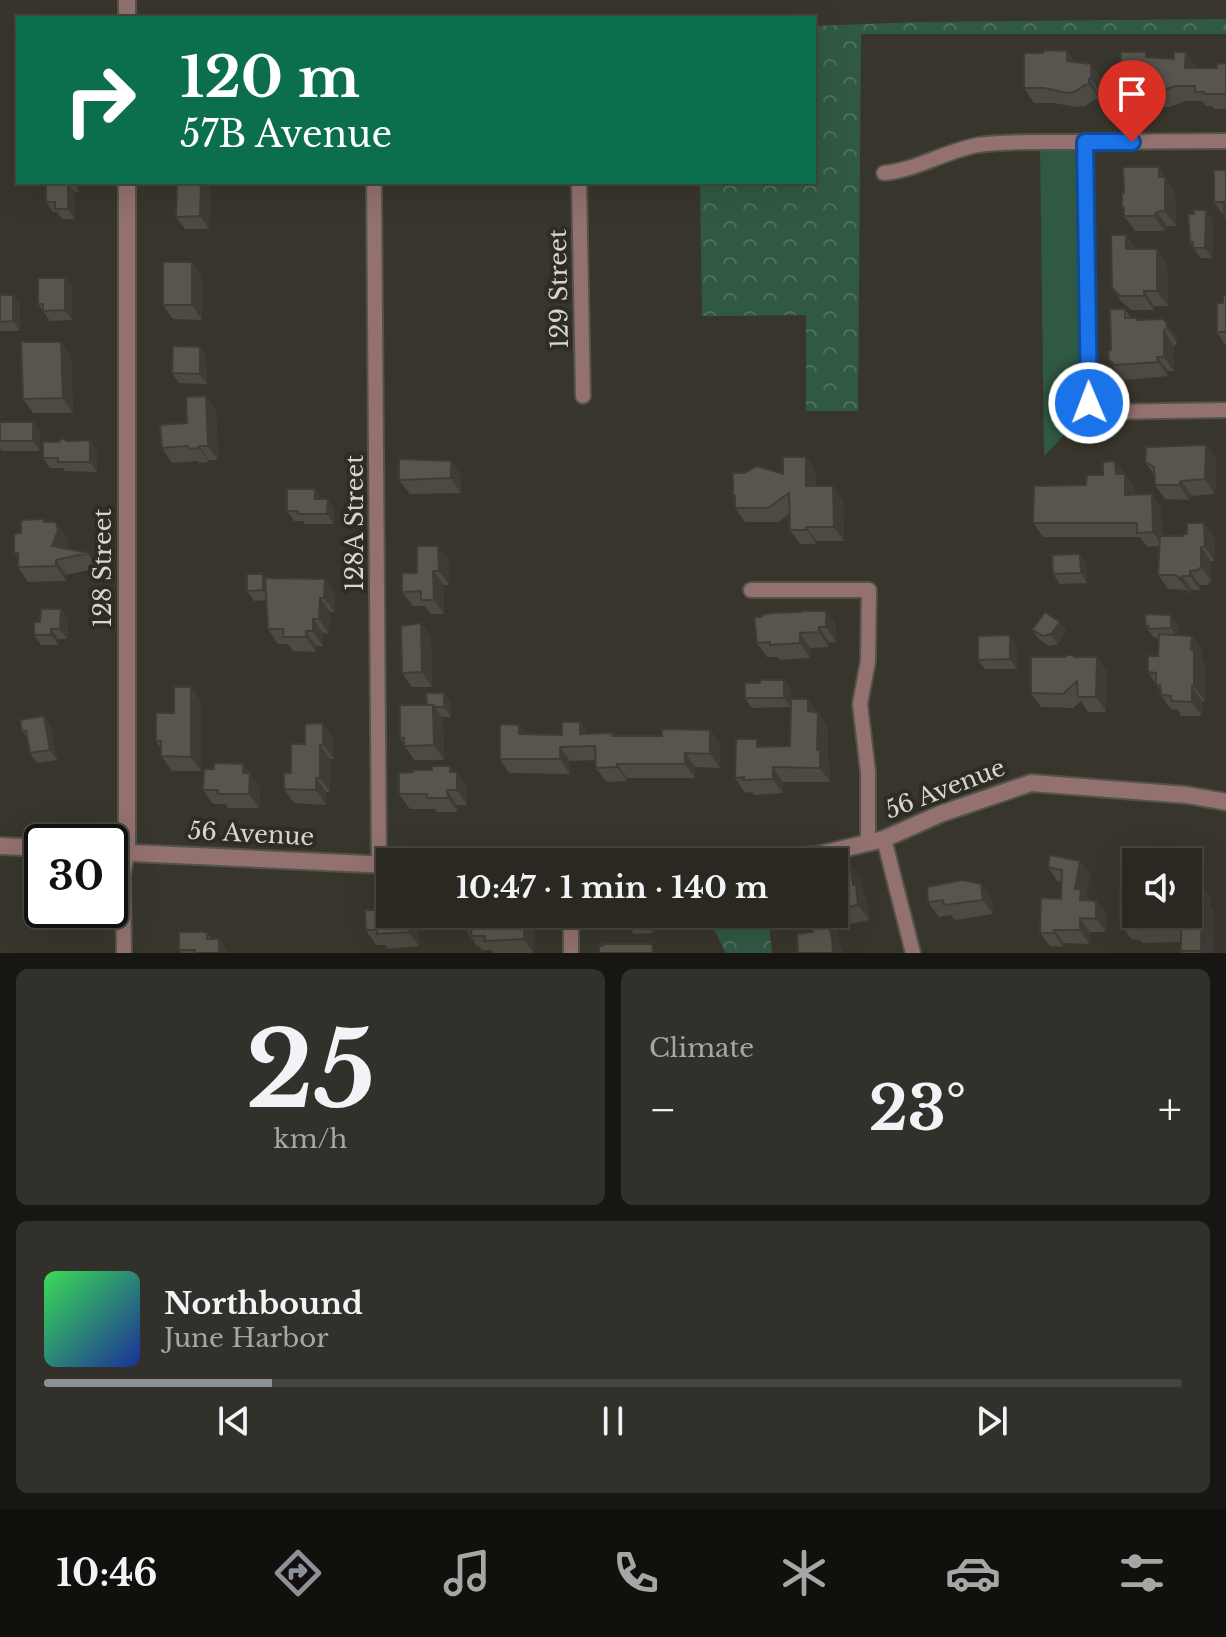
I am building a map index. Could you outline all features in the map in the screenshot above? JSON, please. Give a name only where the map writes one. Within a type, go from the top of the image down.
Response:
[{"type":"street","points":[[884,173],[908,169],[961,149],[981,145],[1226,141]]},
{"type":"street","points":[[1085,142],[1089,403],[1102,412],[1226,410]]},
{"type":"street","name":"128 Street","points":[[118,824],[127,184]]},
{"type":"street","name":"128A Street","points":[[374,184],[384,848]]},
{"type":"street","name":"129 Street","points":[[579,184],[583,396]]},
{"type":"street","points":[[751,590],[869,590],[868,661],[860,704],[876,840],[913,953]]},
{"type":"street","name":"56 Avenue","points":[[845,848],[876,840],[1031,783],[1187,795],[1226,802]]},
{"type":"street","points":[[0,846],[24,847]]},
{"type":"street","name":"56 Avenue","points":[[128,852],[376,864]]},
{"type":"street","name":"128 Street","points":[[124,928],[124,953]]},
{"type":"street","points":[[571,928],[571,953]]},
{"type":"green space","points":[[1226,19],[1226,34],[861,34],[858,411],[806,411],[806,315],[702,316],[700,184],[816,184],[816,26]]},
{"type":"green space","points":[[1040,147],[1082,147],[1086,164],[1085,413],[1044,456]]},
{"type":"green space","points":[[713,928],[769,928],[772,953],[726,953]]},
{"type":"building","points":[[1045,50],[1067,51],[1067,61],[1091,64],[1089,84],[1066,93],[1024,88],[1024,53],[1043,53]]},
{"type":"building","points":[[1121,52],[1146,52],[1146,57],[1174,59],[1174,52],[1186,52],[1185,68],[1217,68],[1217,64],[1226,63],[1226,94],[1195,92],[1195,86],[1175,86],[1159,92],[1147,92],[1147,95],[1121,91]]},
{"type":"building","points":[[1123,167],[1159,167],[1159,177],[1165,177],[1165,211],[1157,212],[1154,216],[1124,216]]},
{"type":"building","points":[[1214,170],[1226,170],[1226,216],[1224,202],[1214,202]]},
{"type":"building","points":[[46,184],[68,184],[68,209],[55,209],[55,202],[46,202]]},
{"type":"building","points":[[177,184],[201,184],[200,216],[176,217]]},
{"type":"building","points":[[1194,210],[1206,210],[1205,248],[1193,248],[1193,242],[1190,242],[1188,214],[1194,214]]},
{"type":"building","points":[[1111,235],[1126,235],[1126,249],[1157,249],[1157,291],[1144,291],[1144,296],[1120,296],[1112,288]]},
{"type":"building","points":[[163,262],[192,262],[192,305],[163,305]]},
{"type":"building","points":[[38,278],[65,278],[65,310],[43,311],[43,304],[38,304]]},
{"type":"building","points":[[0,295],[13,295],[13,321],[0,322]]},
{"type":"building","points":[[1223,295],[1226,295],[1226,332],[1217,332],[1217,303],[1223,303]]},
{"type":"building","points":[[1110,309],[1125,309],[1125,318],[1163,319],[1167,328],[1164,331],[1164,357],[1157,357],[1158,362],[1115,365],[1109,360]]},
{"type":"building","points":[[21,342],[61,342],[63,398],[23,399]]},
{"type":"building","points":[[173,346],[200,347],[200,374],[172,373]]},
{"type":"building","points":[[206,396],[208,446],[162,448],[160,425],[187,423],[186,397]]},
{"type":"building","points":[[0,422],[33,422],[33,441],[0,441]]},
{"type":"building","points":[[62,438],[67,441],[90,441],[90,462],[58,462],[58,458],[43,458],[43,442],[59,442]]},
{"type":"building","points":[[1206,445],[1205,479],[1181,481],[1179,485],[1155,485],[1154,467],[1145,462],[1146,447]]},
{"type":"building","points":[[783,457],[806,457],[806,486],[833,486],[834,527],[790,530],[789,493],[768,508],[735,508],[733,473],[744,473],[757,466],[783,474]]},
{"type":"building","points":[[399,459],[451,461],[451,478],[399,480]]},
{"type":"building","points":[[1115,461],[1116,474],[1125,474],[1125,495],[1152,494],[1153,532],[1137,533],[1137,523],[1033,523],[1034,486],[1086,485],[1087,475],[1103,475],[1103,462]]},
{"type":"building","points":[[287,489],[315,489],[315,499],[328,499],[327,514],[287,511]]},
{"type":"building","points":[[44,519],[44,522],[56,522],[58,530],[52,546],[88,553],[56,560],[56,566],[18,567],[14,534],[21,533],[21,520]]},
{"type":"building","points":[[1187,523],[1204,523],[1205,547],[1201,547],[1201,567],[1190,571],[1190,576],[1179,579],[1176,575],[1158,575],[1160,536],[1183,536],[1187,534]]},
{"type":"building","points":[[417,546],[438,546],[439,571],[433,571],[434,600],[421,600],[421,591],[402,592],[402,573],[417,573]]},
{"type":"building","points":[[1080,554],[1081,573],[1053,574],[1052,555]]},
{"type":"building","points":[[247,574],[263,574],[263,590],[247,591]]},
{"type":"building","points":[[265,578],[325,579],[319,619],[313,619],[313,631],[306,631],[306,637],[283,637],[283,629],[268,629]]},
{"type":"building","points":[[41,609],[61,609],[60,629],[51,629],[51,635],[34,635],[34,622],[40,622]]},
{"type":"building","points":[[826,611],[826,627],[819,627],[819,632],[800,633],[800,643],[757,643],[754,617]]},
{"type":"building","points":[[1045,612],[1060,622],[1051,634],[1043,636],[1032,630]]},
{"type":"building","points":[[1145,614],[1171,615],[1171,628],[1149,629]]},
{"type":"building","points":[[421,623],[422,672],[402,673],[401,626]]},
{"type":"building","points":[[1159,634],[1192,636],[1192,702],[1171,701],[1171,696],[1161,695],[1160,685],[1156,685],[1156,673],[1148,672],[1148,656],[1158,656]]},
{"type":"building","points":[[1010,635],[1010,659],[978,660],[978,636]]},
{"type":"building","points":[[1031,657],[1097,657],[1096,697],[1078,697],[1077,681],[1063,694],[1031,693]]},
{"type":"building","points":[[760,680],[784,680],[784,698],[745,698],[745,683],[760,683]]},
{"type":"building","points":[[174,687],[191,687],[191,757],[161,756],[161,741],[156,741],[156,713],[174,713]]},
{"type":"building","points":[[426,693],[444,693],[444,707],[427,705]]},
{"type":"building","points":[[791,699],[808,699],[808,711],[818,713],[820,768],[773,767],[773,779],[735,778],[736,739],[757,739],[757,747],[790,746]]},
{"type":"building","points":[[400,705],[433,705],[434,745],[404,746],[404,738],[400,738]]},
{"type":"building","points":[[44,716],[50,750],[30,753],[26,731],[22,731],[20,720]]},
{"type":"building","points":[[562,722],[580,722],[580,734],[613,733],[612,736],[662,736],[662,729],[710,730],[710,754],[685,753],[685,764],[617,764],[617,767],[596,768],[595,746],[560,747],[560,759],[500,759],[500,724],[519,725],[519,734],[562,735]]},
{"type":"building","points":[[323,723],[320,778],[316,778],[316,790],[284,789],[284,773],[291,773],[291,744],[305,744],[305,724]]},
{"type":"building","points":[[214,763],[243,764],[243,773],[250,773],[249,794],[218,794],[218,790],[203,790],[204,769],[214,769]]},
{"type":"building","points":[[432,766],[450,766],[450,772],[457,772],[457,790],[447,790],[448,798],[399,794],[399,773],[432,770]]},
{"type":"building","points":[[1050,855],[1080,861],[1075,889],[1081,889],[1080,900],[1096,901],[1096,919],[1080,918],[1080,930],[1040,933],[1041,898],[1061,899],[1062,870],[1048,867]]},
{"type":"building","points":[[848,863],[853,885],[856,885],[858,905],[848,907]]},
{"type":"building","points":[[962,880],[981,884],[983,900],[944,905],[943,900],[928,902],[927,887]]},
{"type":"building","points":[[1119,890],[1122,890],[1122,921],[1119,921]]},
{"type":"building","points":[[365,910],[376,910],[376,928],[409,928],[409,932],[377,934],[377,930],[366,930]]},
{"type":"building","points":[[467,928],[524,928],[524,939],[484,941],[485,936],[472,936],[471,931],[467,932]]},
{"type":"building","points":[[812,928],[830,928],[833,953],[798,953],[797,934],[813,932]]},
{"type":"building","points":[[1181,928],[1201,928],[1201,951],[1181,951]]},
{"type":"building","points":[[179,932],[203,932],[207,933],[207,939],[219,939],[219,953],[179,950]]},
{"type":"building","points":[[652,944],[653,953],[599,953],[599,946]]},
{"type":"route","points":[[1089,403],[1085,142],[1132,142]]}]
